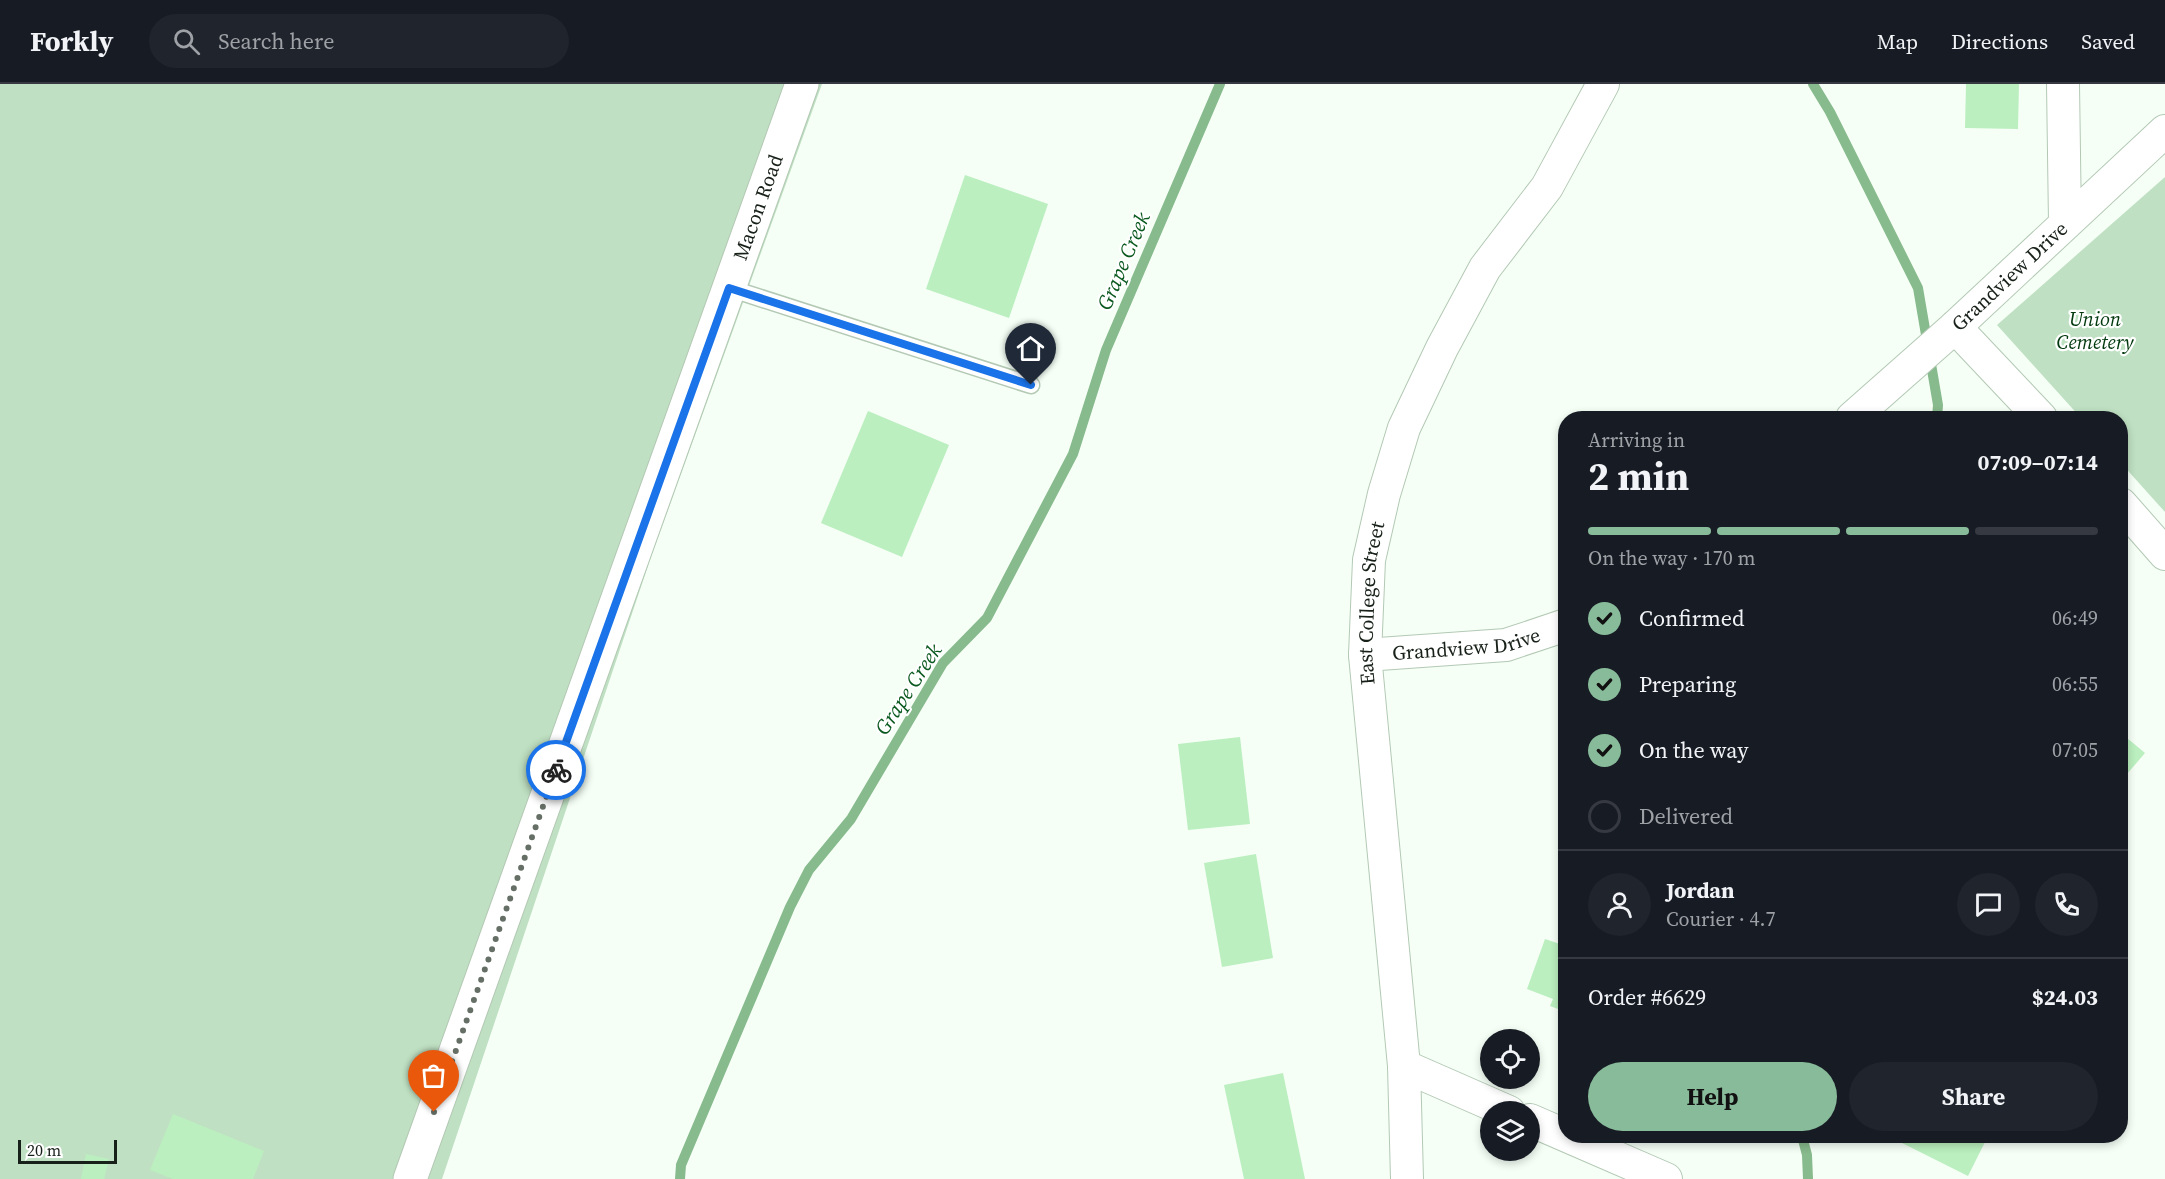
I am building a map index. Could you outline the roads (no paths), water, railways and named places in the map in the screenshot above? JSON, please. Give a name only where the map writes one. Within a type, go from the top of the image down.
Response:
[{"type":"main road","name":"Macon Road","points":[[410,1179],[801,84]]},
{"type":"street","name":"East College Street","points":[[1407,1179],[1404,1066],[1365,656],[1368,560],[1384,494],[1404,428],[1442,348],[1485,268],[1547,187],[1603,84]]},
{"type":"street","points":[[2063,84],[2065,223]]},
{"type":"street","name":"Grandview Drive","points":[[1860,411],[1955,327],[2165,131]]},
{"type":"street","points":[[1955,327],[2034,411]]},
{"type":"street","points":[[2128,512],[2165,554]]},
{"type":"street","name":"Grandview Drive","points":[[1365,656],[1506,645],[1558,629]]},
{"type":"street","points":[[1404,1066],[1484,1101]]},
{"type":"street","points":[[1540,1124],[1558,1132]]},
{"type":"street","points":[[1583,1143],[1666,1179]]},
{"type":"lane","points":[[729,288],[1031,385]]},
{"type":"waterway","name":"Grape Creek","points":[[680,1179],[681,1165],[790,907],[809,870],[851,819],[943,663],[987,618],[1073,454],[1106,350],[1220,84]]},
{"type":"waterway","points":[[1813,84],[1830,112],[1918,288],[1938,411]]},
{"type":"waterway","points":[[1804,1143],[1808,1179]]},
{"type":"park label","name":"Union Cemetery","points":[[2095,330]]}]
